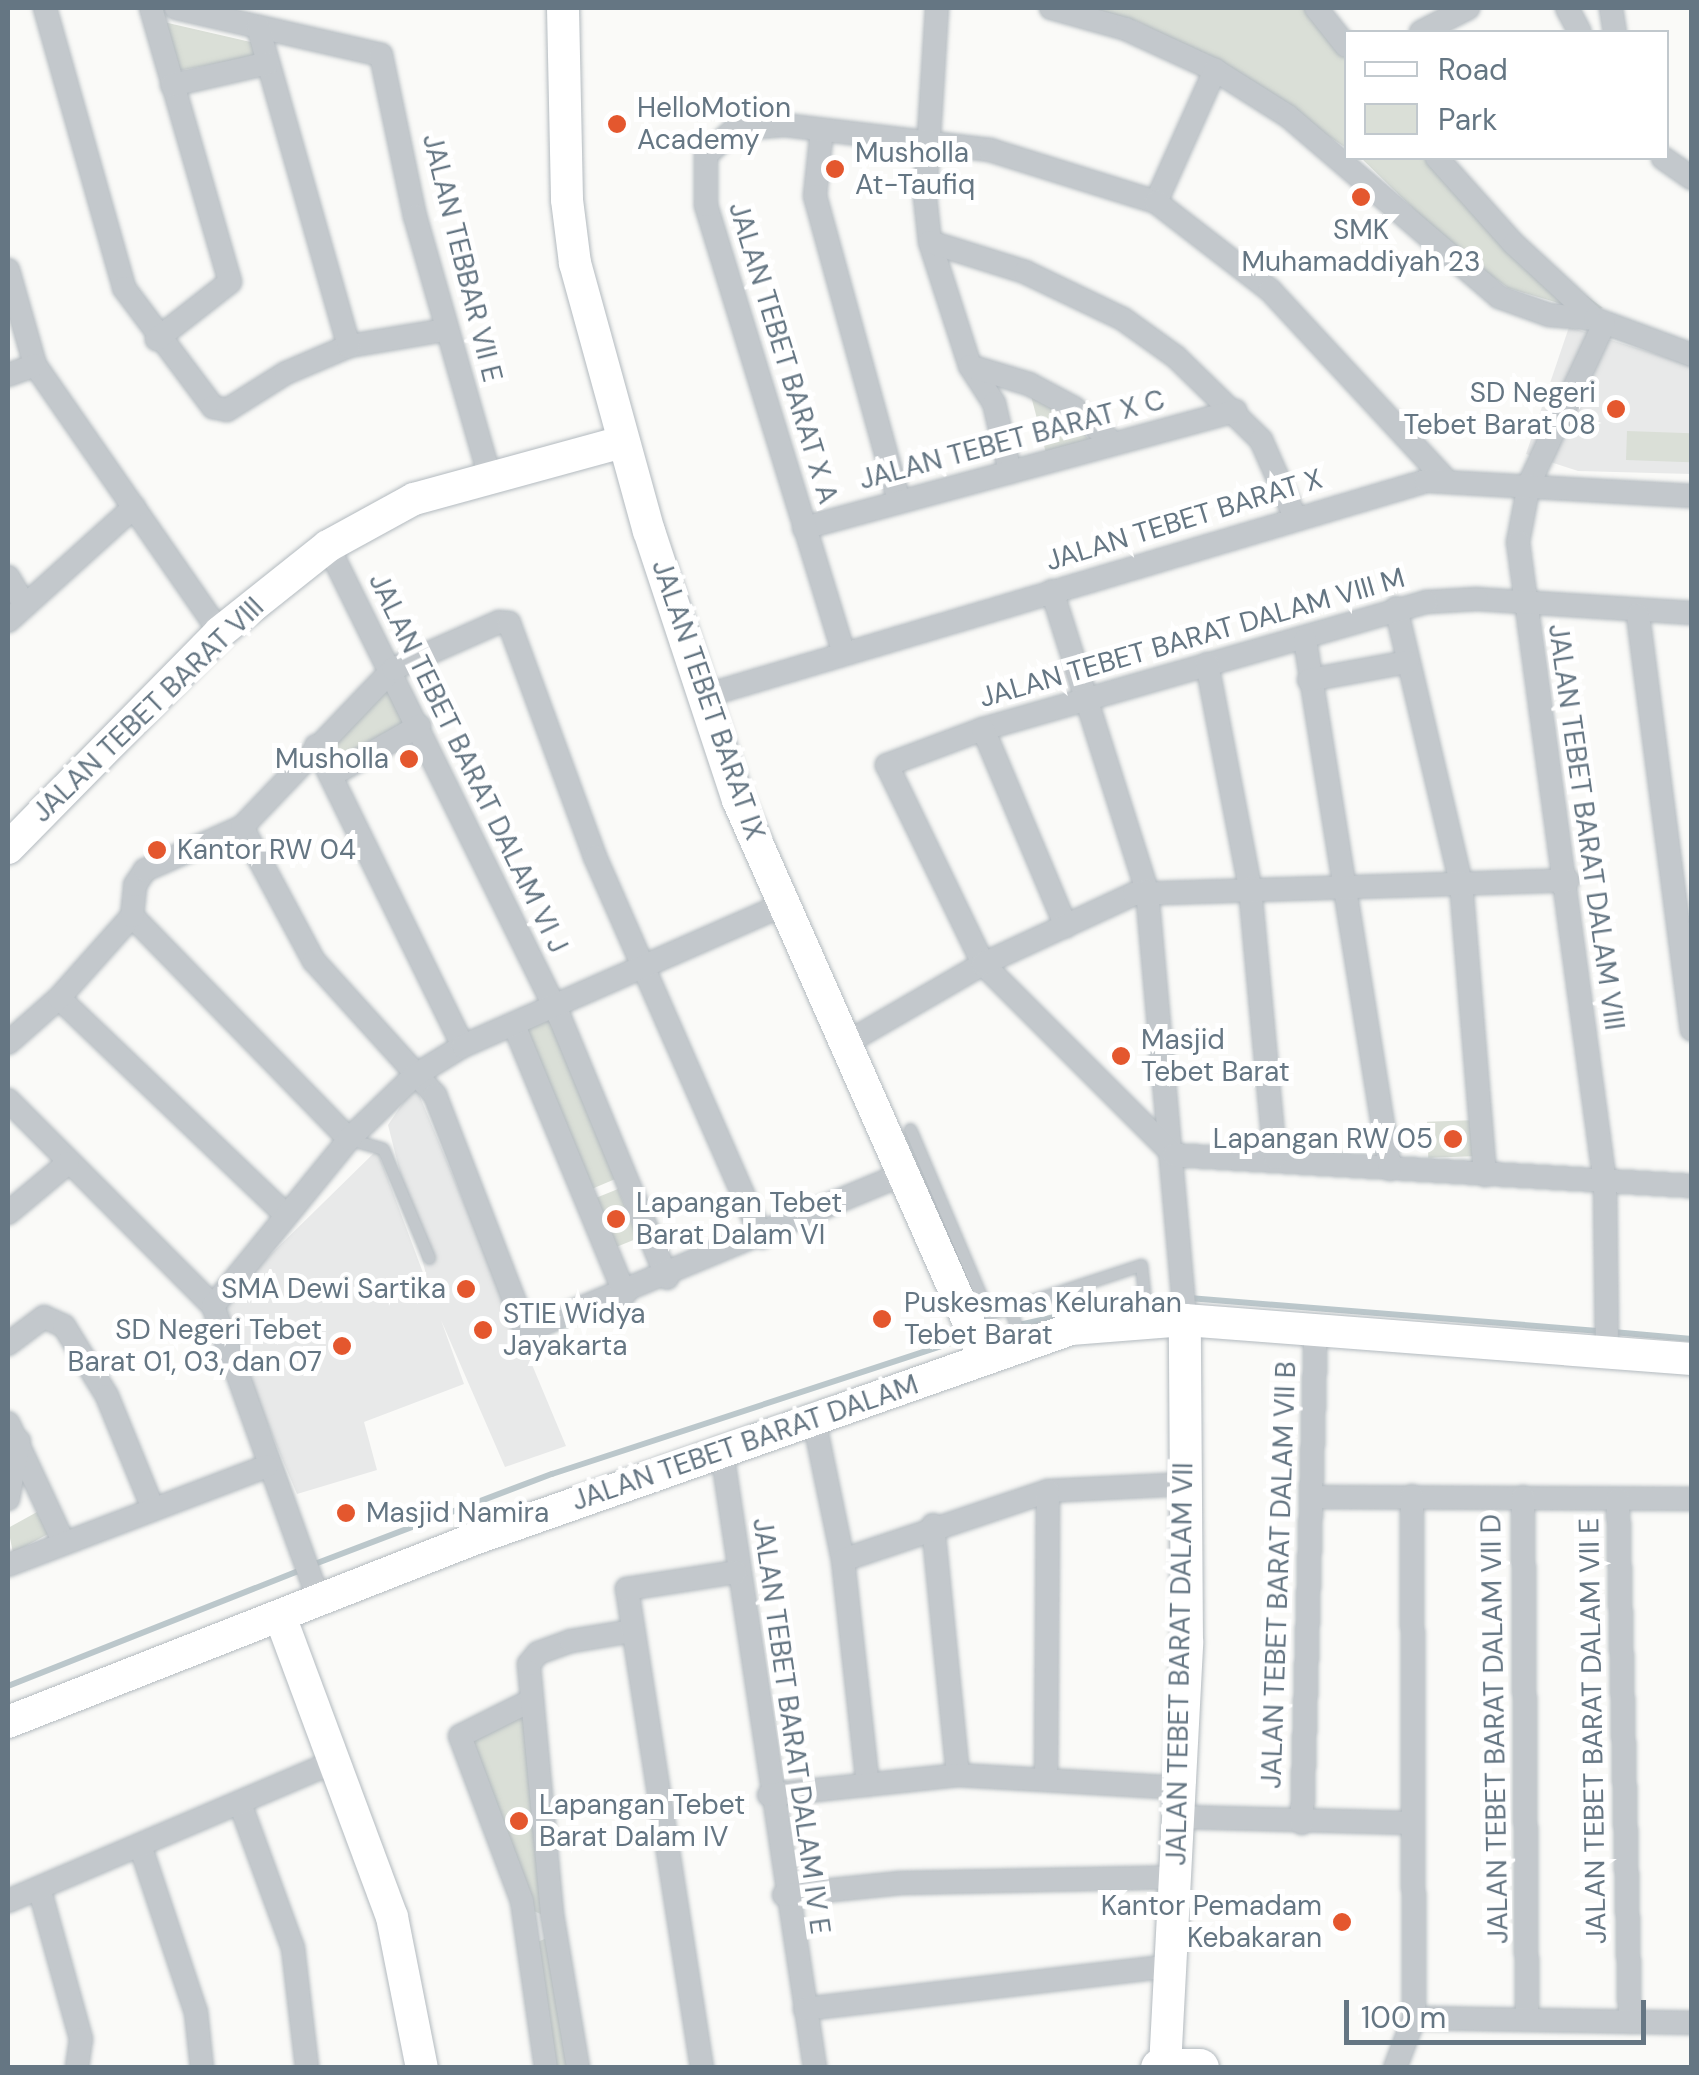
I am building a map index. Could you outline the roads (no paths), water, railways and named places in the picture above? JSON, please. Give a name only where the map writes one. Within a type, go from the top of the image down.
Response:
[{"type":"main road","points":[[1163,2067],[1200,2068]]},
{"type":"street","points":[[46,8],[124,288],[157,339],[220,410],[350,346],[445,330]]},
{"type":"street","points":[[151,8],[230,282],[157,339]]},
{"type":"street","points":[[176,8],[258,27],[350,346]]},
{"type":"street","name":"JALAN TEBET BARAT IX","points":[[563,8],[567,200],[575,263],[622,442],[704,696],[783,904],[843,1045],[913,1179],[974,1336]]},
{"type":"street","points":[[937,8],[928,139],[930,242],[970,366],[994,404],[1010,472]]},
{"type":"street","points":[[1051,8],[1126,29],[1215,70],[1288,116],[1377,186],[1474,280],[1522,308],[1600,322],[1692,356]]},
{"type":"street","points":[[1316,8],[1344,43]]},
{"type":"street","points":[[1425,30],[1468,8]]},
{"type":"street","points":[[1567,8],[1579,30]]},
{"type":"street","name":"JALAN TEBBAR VII E","points":[[258,27],[382,55],[445,330],[489,474]]},
{"type":"street","points":[[172,86],[268,63]]},
{"type":"street","points":[[1156,202],[1215,70]]},
{"type":"street","name":"JALAN TEBET BARAT X A","points":[[844,654],[711,230],[702,174],[714,143],[734,129],[822,130],[928,139],[1045,164],[1156,202],[1270,290],[1444,478]]},
{"type":"street","points":[[822,130],[815,196],[899,501]]},
{"type":"street","points":[[1440,160],[1514,244],[1600,322]]},
{"type":"street","points":[[1666,160],[1692,178]]},
{"type":"street","points":[[930,242],[1025,272],[1122,319],[1235,411],[1260,440],[1296,517]]},
{"type":"street","points":[[8,270],[35,365],[220,632]]},
{"type":"street","name":"JALAN TEBET BARAT DALAM VIII","points":[[1600,322],[1529,484],[1518,542],[1523,605],[1568,880],[1604,1184],[1607,1337]]},
{"type":"street","points":[[8,374],[35,365]]},
{"type":"street","points":[[970,366],[1029,384],[1074,408],[1113,444]]},
{"type":"street","name":"JALAN TEBET BARAT X C","points":[[804,528],[1235,411]]},
{"type":"street","name":"JALAN TEBET BARAT VIII","points":[[8,848],[220,632],[328,546],[414,498],[489,474],[622,442]]},
{"type":"street","name":"JALAN TEBET BARAT X","points":[[704,696],[1296,517],[1444,478],[1692,496]]},
{"type":"street","points":[[8,621],[23,602],[134,507]]},
{"type":"street","name":"JALAN TEBET BARAT DALAM VI J","points":[[328,546],[554,1007],[667,1278]]},
{"type":"street","points":[[8,577],[23,602]]},
{"type":"street","points":[[1052,590],[1148,892],[1174,1155],[1185,1320]]},
{"type":"street","name":"JALAN TEBET BARAT DALAM VIII M","points":[[983,964],[888,768],[891,759],[1206,664],[1305,640],[1396,608],[1449,599],[1638,614],[1692,614]]},
{"type":"street","points":[[1396,608],[1461,882],[1485,1175]]},
{"type":"street","points":[[1638,614],[1687,962],[1692,1028]]},
{"type":"street","points":[[8,1043],[59,998],[132,916],[135,885],[146,870],[242,827],[392,670],[499,622],[514,628],[595,858],[762,1237]]},
{"type":"street","points":[[1305,640],[1309,680],[1349,888],[1390,1169]]},
{"type":"street","points":[[1309,680],[1407,662]]},
{"type":"street","points":[[1206,664],[1250,888],[1275,1158]]},
{"type":"street","points":[[334,774],[419,726]]},
{"type":"street","points":[[983,729],[1066,926]]},
{"type":"street","points":[[316,746],[334,774],[463,1046]]},
{"type":"street","points":[[242,827],[314,961],[414,1076],[435,1094],[520,1326],[536,1332],[762,1237],[913,1179]]},
{"type":"street","points":[[843,1045],[983,964],[1148,892],[1568,880]]},
{"type":"street","points":[[213,1306],[349,1140],[414,1076],[463,1046],[783,904]]},
{"type":"street","points":[[132,916],[349,1140]]},
{"type":"street","points":[[983,964],[1174,1155],[1275,1158],[1604,1184],[1692,1186]]},
{"type":"street","points":[[59,998],[286,1215]]},
{"type":"street","points":[[514,1024],[624,1294]]},
{"type":"street","points":[[8,1100],[213,1306],[311,1577]]},
{"type":"street","points":[[8,1213],[68,1163]]},
{"type":"street","points":[[8,1344],[44,1317],[64,1326],[107,1396],[153,1509]]},
{"type":"street","name":"JALAN TEBET BARAT DALAM","points":[[8,1722],[280,1616],[311,1577],[722,1452],[814,1420],[974,1336],[1022,1345],[1070,1329],[1185,1320],[1607,1337],[1692,1360]]},
{"type":"street","name":"JALAN TEBET BARAT DALAM VII","points":[[1163,2067],[1182,1802],[1185,1320]]},
{"type":"street","name":"JALAN TEBET BARAT DALAM VII B","points":[[1302,1823],[1316,1327]]},
{"type":"street","points":[[814,1420],[843,1560],[868,1785]]},
{"type":"street","points":[[13,1432],[63,1541]]},
{"type":"street","points":[[8,1499],[13,1432]]},
{"type":"street","name":"JALAN TEBET BARAT DALAM IV E","points":[[722,1452],[784,1895],[815,2068]]},
{"type":"street","points":[[8,1564],[268,1466]]},
{"type":"street","points":[[843,1560],[933,1524],[1048,1490],[1184,1484]]},
{"type":"street","points":[[1046,1779],[1048,1490]]},
{"type":"street","points":[[1394,2068],[1414,2018],[1412,1496]]},
{"type":"street","points":[[1312,1497],[1692,1499]]},
{"type":"street","name":"JALAN TEBET BARAT DALAM VII D","points":[[1522,1498],[1527,2020]]},
{"type":"street","name":"JALAN TEBET BARAT DALAM VII E","points":[[1618,1498],[1630,2022]]},
{"type":"street","points":[[933,1524],[958,1776]]},
{"type":"street","points":[[702,2068],[632,1631],[631,1584],[736,1572]]},
{"type":"street","points":[[280,1616],[392,1917],[422,2068]]},
{"type":"street","points":[[578,2068],[568,2018],[528,1702],[529,1664],[538,1652],[632,1631]]},
{"type":"street","points":[[528,1702],[460,1736],[522,1901],[546,2068]]},
{"type":"street","points":[[8,1901],[242,1806],[337,1761]]},
{"type":"street","points":[[769,1795],[958,1776],[1046,1779],[1302,1823],[1411,1823]]},
{"type":"street","points":[[242,1806],[292,1948],[307,2068]]},
{"type":"street","points":[[141,1848],[196,2012],[202,2068]]},
{"type":"street","points":[[784,1895],[900,1883],[1176,1877]]},
{"type":"street","points":[[40,1891],[88,2068]]},
{"type":"street","points":[[805,2009],[1169,1966]]},
{"type":"street","points":[[541,2025],[568,2018]]},
{"type":"street","points":[[1414,2018],[1692,2023]]},
{"type":"street","points":[[77,2068],[81,2039]]},
{"type":"lane","points":[[910,1129],[913,1179],[988,1313],[1141,1265],[1147,1320]]},
{"type":"lane","points":[[349,1140],[383,1149],[429,1258]]},
{"type":"lane","points":[[1010,1308],[1022,1345]]},
{"type":"waterway","points":[[1189,1298],[1601,1331]]},
{"type":"waterway","points":[[983,1333],[1126,1301],[1177,1299]]},
{"type":"waterway","points":[[1613,1332],[1692,1339]]},
{"type":"waterway","points":[[312,1565],[552,1474],[966,1338]]},
{"type":"waterway","points":[[8,1686],[301,1570]]},
{"type":"place","name":"HelloMotion Academy","points":[[617,124]]},
{"type":"place","name":"Musholla At-Taufiq","points":[[835,169]]},
{"type":"place","name":"SMK Muhamaddiyah 23","points":[[1361,197]]},
{"type":"place","name":"SD Negeri Tebet Barat 08","points":[[1616,409]]},
{"type":"place","name":"Musholla","points":[[409,759]]},
{"type":"place","name":"Kantor RW 04","points":[[157,850]]},
{"type":"place","name":"Masjid Tebet Barat","points":[[1121,1056]]},
{"type":"place","name":"Lapangan RW 05","points":[[1453,1139]]},
{"type":"place","name":"Lapangan Tebet Barat Dalam VI","points":[[616,1219]]},
{"type":"place","name":"SMA Dewi Sartika","points":[[466,1289]]},
{"type":"place","name":"Puskesmas Kelurahan Tebet Barat","points":[[882,1319]]},
{"type":"place","name":"STIE Widya Jayakarta","points":[[483,1330]]},
{"type":"place","name":"SD Negeri Tebet Barat 01, 03, dan 07","points":[[342,1346]]},
{"type":"place","name":"Masjid Namira","points":[[346,1513]]},
{"type":"place","name":"Lapangan Tebet Barat Dalam IV","points":[[519,1821]]},
{"type":"place","name":"Kantor Pemadam Kebakaran","points":[[1342,1922]]}]
